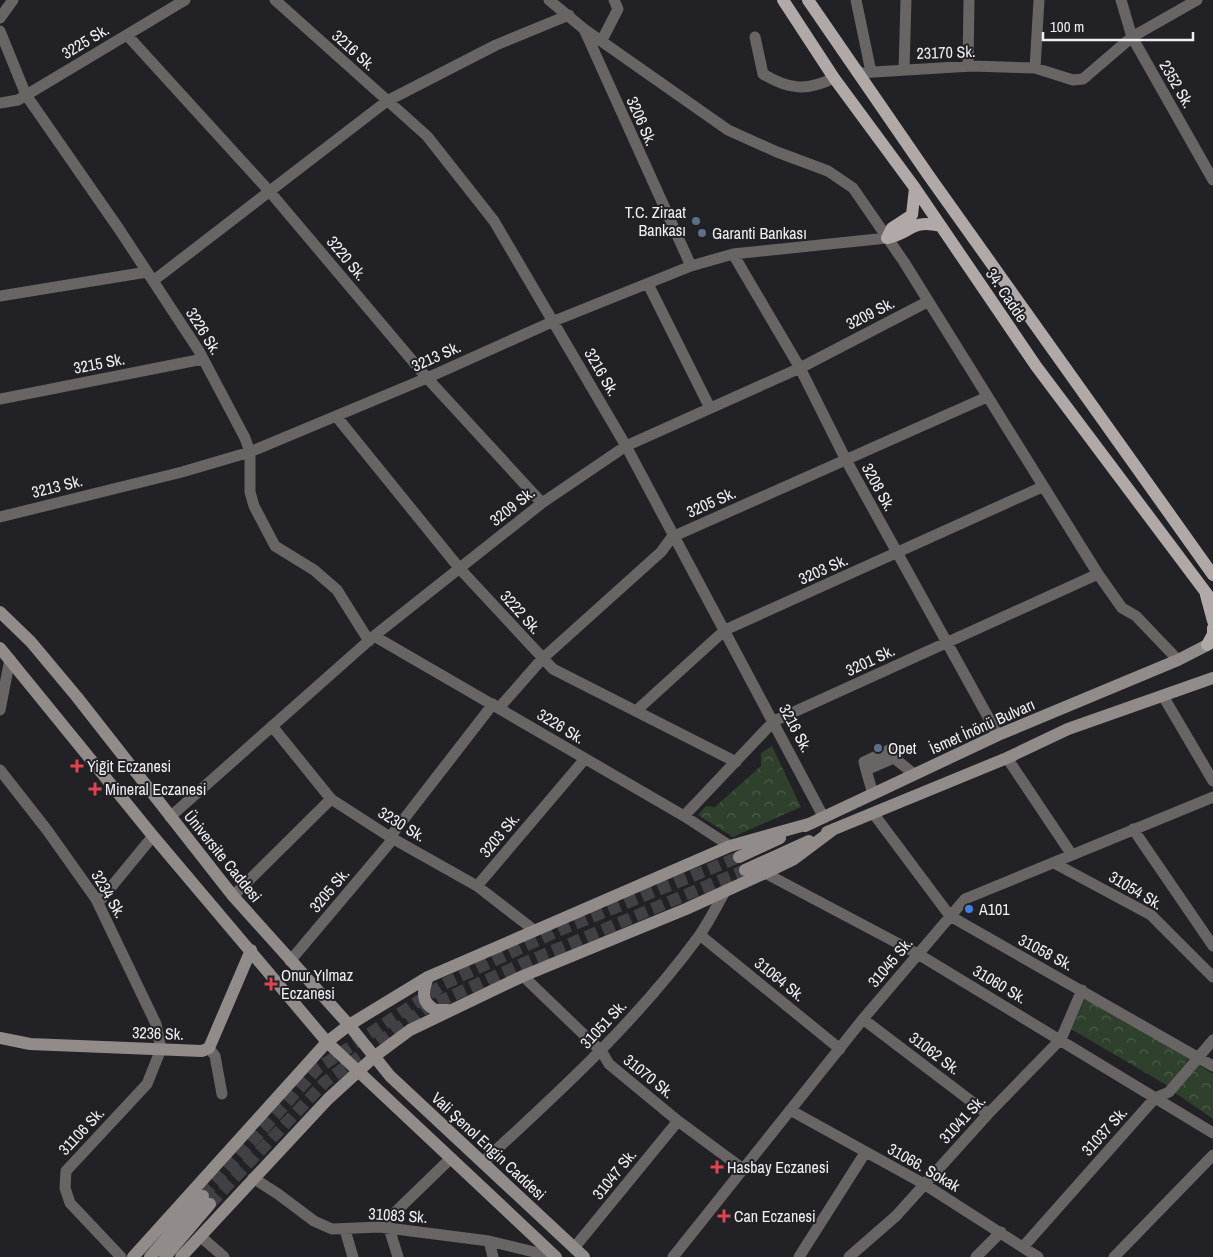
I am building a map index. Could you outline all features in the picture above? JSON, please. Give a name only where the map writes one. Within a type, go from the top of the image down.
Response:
[{"type":"main road","name":"34. Cadde","points":[[783,0],[834,78],[915,188],[1036,366],[1209,597]]},
{"type":"main road","name":"34. Cadde","points":[[808,0],[864,72],[1072,380],[1213,574]]},
{"type":"main road","points":[[914,219],[915,188]]},
{"type":"main road","points":[[887,238],[892,228],[914,219],[941,226]]},
{"type":"main road","points":[[1209,597],[1213,621]]},
{"type":"main road","name":"Üniversite Caddesi","points":[[0,612],[31,642],[77,697],[233,896],[290,962],[349,1025]]},
{"type":"main road","points":[[1210,644],[1213,628]]},
{"type":"main road","name":"İsmet İnönü Bulvarı","points":[[739,857],[998,735],[1178,660],[1210,644]]},
{"type":"main road","points":[[0,648],[153,836],[327,1042],[555,1257]]},
{"type":"main road","points":[[745,870],[834,829],[1007,758],[1068,729],[1213,678]]},
{"type":"main road","points":[[133,1257],[327,1042],[349,1025],[428,977],[534,930],[730,846],[818,820]]},
{"type":"main road","points":[[181,1257],[252,1178],[328,1099],[375,1056],[410,1030],[523,976],[765,873],[794,859],[834,829]]},
{"type":"main road","points":[[209,1048],[251,950]]},
{"type":"main road","points":[[428,977],[423,993],[426,1002],[436,1010],[449,1010]]},
{"type":"main road","name":"Vali Şenol Engin Caddesi","points":[[349,1025],[390,1076],[584,1257]]},
{"type":"main road","name":"3236 Sk.","points":[[0,1038],[30,1044],[202,1051],[209,1048]]},
{"type":"main road","points":[[150,1257],[206,1200],[165,1257]]},
{"type":"street","points":[[0,18],[13,0]]},
{"type":"street","name":"3225 Sk.","points":[[0,103],[18,100],[185,0]]},
{"type":"street","name":"3216 Sk.","points":[[275,0],[427,136],[494,221],[626,446],[672,537],[774,721],[818,820]]},
{"type":"street","name":"3206 Sk.","points":[[548,0],[584,29],[636,148],[691,266]]},
{"type":"street","points":[[602,40],[618,9],[614,0]]},
{"type":"street","points":[[856,0],[864,72]]},
{"type":"street","points":[[904,70],[906,0]]},
{"type":"street","points":[[968,66],[969,0]]},
{"type":"street","points":[[1035,68],[1039,0]]},
{"type":"street","name":"2352 Sk.","points":[[1121,0],[1132,37],[1213,180]]},
{"type":"street","points":[[1132,37],[1197,0]]},
{"type":"street","points":[[0,296],[150,276],[270,192],[387,101],[496,45],[569,15]]},
{"type":"street","points":[[584,29],[728,130],[777,152],[828,171],[853,188],[928,302],[986,398],[1098,574],[1122,608],[1136,616],[1178,660]]},
{"type":"street","name":"3226 Sk.","points":[[0,31],[26,95],[204,358],[245,438],[250,452],[250,492],[254,506],[274,546],[314,570],[337,590],[372,638],[496,706],[584,760],[684,816],[730,846]]},
{"type":"street","name":"3220 Sk.","points":[[126,35],[270,192],[427,378],[542,503]]},
{"type":"street","points":[[756,37],[763,74],[776,82],[793,87],[816,86],[834,78]]},
{"type":"street","name":"23170 Sk.","points":[[864,72],[968,66],[1035,68],[1072,80],[1083,79],[1132,37]]},
{"type":"street","name":"3213 Sk.","points":[[0,517],[182,472],[250,452],[427,378],[554,321],[691,266],[733,254],[887,238]]},
{"type":"street","name":"3208 Sk.","points":[[733,254],[800,368],[846,460],[945,643],[998,735]]},
{"type":"street","points":[[648,284],[710,408]]},
{"type":"street","name":"3209 Sk.","points":[[170,817],[372,638],[542,503],[626,446],[800,368],[928,302]]},
{"type":"street","name":"3215 Sk.","points":[[0,399],[204,358]]},
{"type":"street","name":"3205 Sk.","points":[[290,962],[392,838],[496,706],[542,659],[661,552],[672,537],[986,398]]},
{"type":"street","name":"3222 Sk.","points":[[336,416],[460,569],[553,669],[736,762]]},
{"type":"street","name":"3203 Sk.","points":[[636,711],[725,630],[898,554],[1042,487]]},
{"type":"street","name":"3201 Sk.","points":[[684,816],[774,721],[1098,574]]},
{"type":"street","points":[[0,710],[10,659]]},
{"type":"street","points":[[1163,696],[1213,781]]},
{"type":"street","name":"3230 Sk.","points":[[272,726],[331,799],[392,838],[477,886],[534,930]]},
{"type":"street","points":[[873,794],[866,770],[894,758],[914,774]]},
{"type":"street","points":[[1007,758],[1072,855]]},
{"type":"street","name":"3203 Sk.","points":[[477,886],[584,760]]},
{"type":"street","name":"3234 Sk.","points":[[0,770],[47,830],[98,903],[156,1024],[161,1049]]},
{"type":"street","name":"31045 Sk.","points":[[673,1257],[863,1019],[965,899],[1213,797]]},
{"type":"street","points":[[233,896],[331,799]]},
{"type":"street","name":"31058 Sk.","points":[[872,813],[950,916],[1213,1066]]},
{"type":"street","points":[[1133,829],[1213,946]]},
{"type":"street","points":[[98,903],[153,836]]},
{"type":"street","name":"31054 Sk.","points":[[1054,863],[1151,914],[1213,977]]},
{"type":"street","name":"31060 Sk.","points":[[765,873],[918,954],[1061,1039],[1213,1133]]},
{"type":"street","name":"31051 Sk.","points":[[483,1162],[602,1052],[651,996],[700,935],[726,890]]},
{"type":"street","name":"31064 Sk.","points":[[700,935],[840,1049]]},
{"type":"street","name":"31070 Sk.","points":[[523,976],[602,1052],[608,1064],[678,1121],[743,1169]]},
{"type":"street","name":"31041 Sk.","points":[[849,1257],[896,1216],[988,1114],[1061,1039],[1082,990]]},
{"type":"street","name":"31062 Sk.","points":[[863,1019],[988,1114]]},
{"type":"street","name":"31037 Sk.","points":[[1023,1247],[1155,1098],[1169,1092],[1213,1040]]},
{"type":"street","points":[[209,1048],[215,1056],[222,1094]]},
{"type":"street","name":"31106 Sk.","points":[[121,1257],[70,1203],[66,1188],[66,1171],[146,1084],[161,1049]]},
{"type":"street","name":"31066. Sokak","points":[[790,1110],[924,1184],[1038,1257]]},
{"type":"street","name":"31047 Sk.","points":[[574,1248],[678,1121]]},
{"type":"street","points":[[799,1257],[865,1153]]},
{"type":"street","points":[[1114,1257],[1213,1155]]},
{"type":"street","points":[[398,1257],[385,1228],[450,1159]]},
{"type":"street","name":"31083 Sk.","points":[[252,1178],[314,1221],[332,1229],[385,1228],[489,1241],[555,1257]]},
{"type":"street","points":[[345,1230],[353,1257]]},
{"type":"street","points":[[976,1257],[1001,1232]]},
{"type":"street","points":[[200,1236],[224,1257]]},
{"type":"street","points":[[489,1241],[493,1257]]},
{"type":"green space","points":[[772,746],[801,807],[733,837],[698,815],[706,806],[715,807],[761,766],[761,753]]},
{"type":"green space","points":[[1086,997],[1189,1058],[1168,1086],[1071,1029]]},
{"type":"green space","points":[[1198,1064],[1213,1074],[1213,1119],[1174,1092]]},
{"type":"tunnel","points":[[203,1196],[317,1069],[444,984],[555,932],[739,857]]},
{"type":"tunnel","points":[[210,1204],[325,1082],[427,1007],[524,963],[745,870]]},
{"type":"place","name":"T.C. Ziraat Bankası","points":[[696,221]]},
{"type":"place","name":"Garanti Bankası","points":[[702,233]]},
{"type":"place","name":"Opet","points":[[878,748]]},
{"type":"place","name":"Yiğit Eczanesi","points":[[77,766]]},
{"type":"place","name":"Mineral Eczanesi","points":[[95,789]]},
{"type":"place","name":"A101","points":[[969,909]]},
{"type":"place","name":"Onur Yılmaz Eczanesi","points":[[271,984]]},
{"type":"place","name":"Hasbay Eczanesi","points":[[717,1167]]},
{"type":"place","name":"Can Eczanesi","points":[[724,1216]]}]
